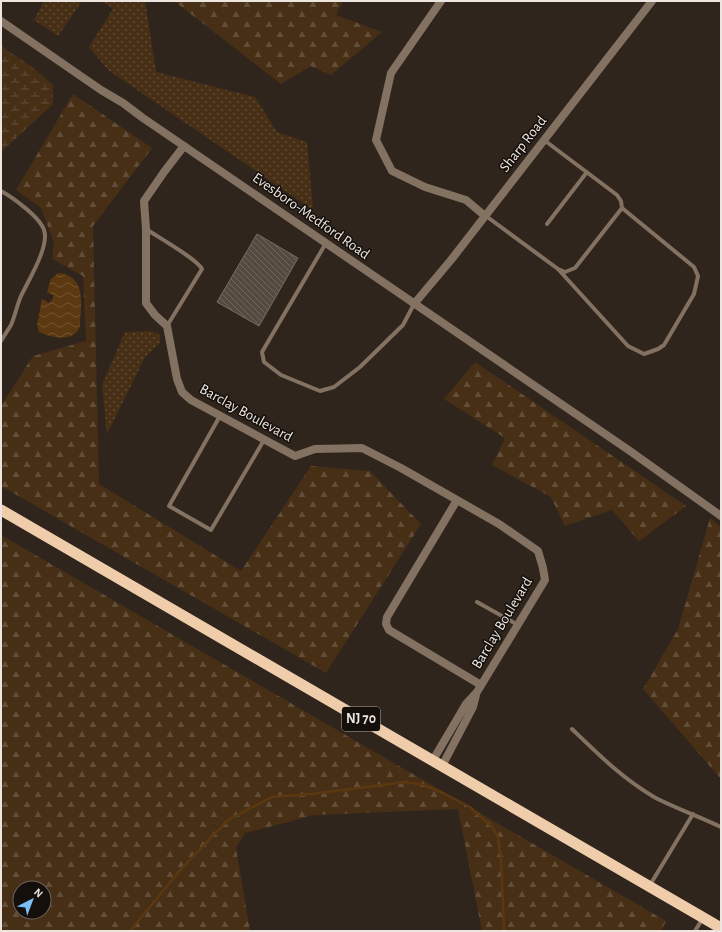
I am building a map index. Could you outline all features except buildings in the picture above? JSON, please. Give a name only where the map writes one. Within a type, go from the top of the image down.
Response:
[{"type":"highway","name":"NJ 70","points":[[1,510],[650,885],[721,928]]},
{"type":"street","points":[[441,1],[391,73],[376,140],[392,171],[425,187],[466,200],[485,216]]},
{"type":"street","name":"Sharp Road","points":[[414,304],[451,260],[652,1]]},
{"type":"street","name":"Evesboro-Medford Road","points":[[1,21],[101,90],[123,102],[184,146],[605,434],[721,516]]},
{"type":"street","points":[[167,326],[155,315],[146,303],[146,229],[144,201],[184,146]]},
{"type":"street","name":"Barclay Boulevard","points":[[167,326],[177,380],[182,392],[191,400],[295,456],[315,449],[362,448],[401,468],[499,524],[538,551],[545,580],[479,689],[466,704],[437,763]]},
{"type":"street","name":"Barclay Boulevard","points":[[457,500],[387,617],[386,624],[389,630],[479,689]]},
{"type":"lane","points":[[485,216],[558,269],[628,346],[644,354],[664,345],[694,294],[698,276],[694,268],[622,208],[621,202],[617,195],[544,140]]},
{"type":"lane","points":[[547,224],[587,172]]},
{"type":"lane","points":[[1,191],[10,196],[32,215],[44,230],[45,242],[34,272],[20,298],[10,326],[1,341]]},
{"type":"lane","points":[[558,269],[565,272],[575,268],[622,208]]},
{"type":"lane","points":[[146,229],[188,256],[202,269],[167,326]]},
{"type":"lane","points":[[326,243],[262,352],[264,362],[281,375],[320,391],[334,386],[360,367],[403,325],[414,304]]},
{"type":"lane","points":[[220,416],[169,506],[211,530],[264,440]]},
{"type":"lane","points":[[477,602],[518,625]]},
{"type":"lane","points":[[572,729],[609,765],[653,796],[721,828]]},
{"type":"lane","points":[[650,885],[693,814]]},
{"type":"lane","points":[[695,931],[703,917]]},
{"type":"green space","points":[[44,1],[82,1],[58,36],[34,20]]},
{"type":"green space","points":[[102,1],[145,1],[156,72],[255,97],[277,132],[307,142],[313,210],[108,70],[89,47],[113,9]]},
{"type":"green space","points":[[174,1],[343,1],[336,15],[382,32],[331,75],[311,66],[281,84]]},
{"type":"green space","points":[[1,46],[32,67],[53,85],[53,104],[1,152]]},
{"type":"green space","points":[[73,94],[152,148],[93,226],[99,484],[241,571],[311,466],[370,471],[421,524],[326,673],[1,486],[1,406],[33,356],[86,341],[83,276],[52,259],[54,243],[41,208],[16,190]]},
{"type":"green space","points":[[152,331],[160,335],[160,343],[145,357],[107,434],[102,385],[125,332]]},
{"type":"green space","points":[[475,362],[686,506],[639,541],[612,510],[565,526],[551,497],[492,465],[505,438],[444,399]]},
{"type":"green space","points":[[710,518],[721,527],[721,779],[643,689],[678,629]]},
{"type":"green space","points":[[1,535],[666,921],[661,931],[482,931],[458,809],[315,815],[245,833],[236,848],[250,931],[1,931]]},
{"type":"water","points":[[58,273],[67,275],[74,279],[78,285],[81,300],[80,326],[73,335],[62,338],[39,332],[37,325],[42,299],[49,303],[53,299],[53,295],[47,292],[51,279]]},
{"type":"waterway","points":[[130,931],[181,869],[228,820],[272,797],[311,794],[406,782],[424,785],[470,807],[492,827],[498,837],[501,858],[504,931]]}]
